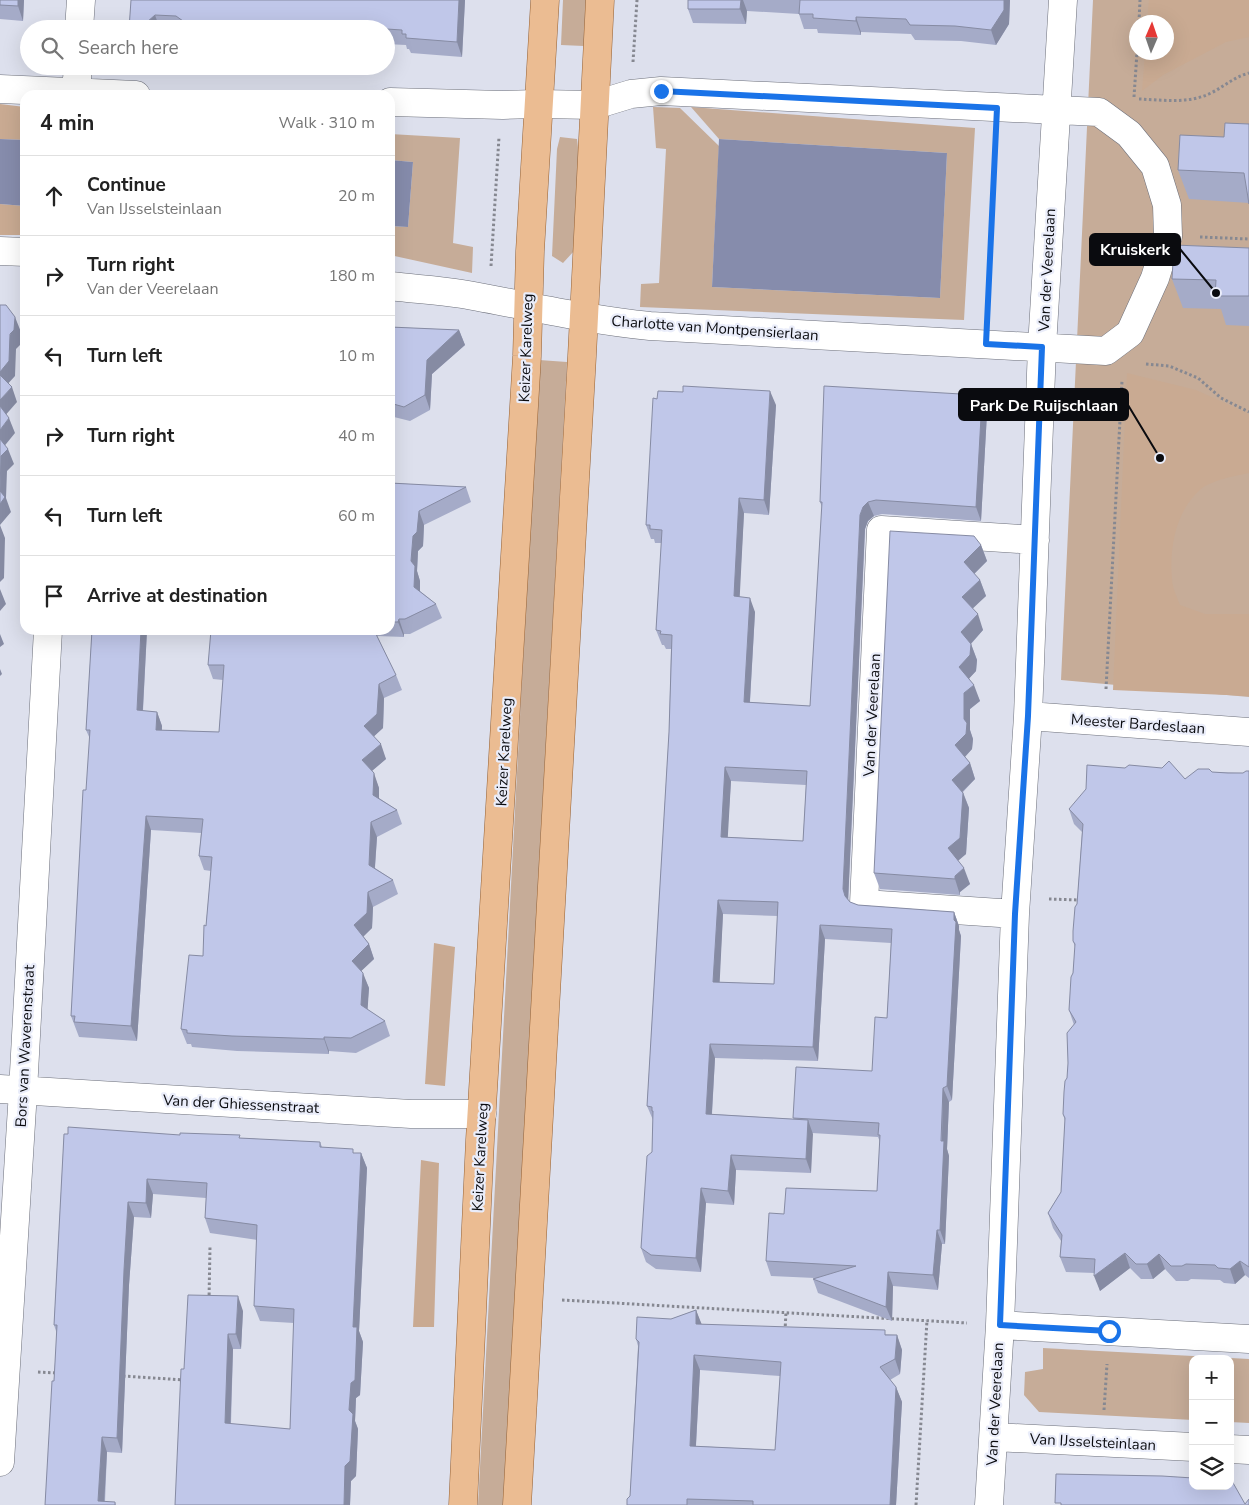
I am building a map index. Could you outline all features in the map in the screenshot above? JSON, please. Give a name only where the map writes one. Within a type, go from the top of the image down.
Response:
[{"type":"main road","name":"Keizer Karelweg","points":[[463,1505],[482,1114],[527,356],[527,305],[545,0]]},
{"type":"main road","points":[[517,1505],[584,318],[600,0]]},
{"type":"street","points":[[80,20],[81,0]]},
{"type":"street","name":"Van der Veerelaan","points":[[989,1505],[1000,1325],[1015,905],[1028,716],[1042,347],[1063,0]]},
{"type":"street","points":[[76,90],[77,75]]},
{"type":"street","points":[[0,89],[20,90]]},
{"type":"street","points":[[395,102],[595,105],[631,94],[661,91],[1100,112],[1129,134],[1155,166],[1167,205],[1168,236],[1155,278],[1130,333],[1115,357]]},
{"type":"street","points":[[0,251],[20,252]]},
{"type":"street","name":"Charlotte van Montpensierlaan","points":[[395,287],[461,294],[527,305],[584,318],[650,326],[1042,347],[1115,357]]},
{"type":"street","name":"Van der Veerelaan","points":[[1015,905],[864,904],[881,530],[1035,540]]},
{"type":"street","name":"Bors van Waverenstraat","points":[[0,1462],[5,1370],[12,1090],[48,635]]},
{"type":"street","name":"Meester Bardeslaan","points":[[1028,716],[1249,732]]},
{"type":"street","name":"Van der Ghiessenstraat","points":[[12,1090],[411,1114],[482,1114]]},
{"type":"street","points":[[1000,1325],[1249,1339]]},
{"type":"street","name":"Van IJsselsteinlaan","points":[[994,1437],[1189,1447]]},
{"type":"street","points":[[1234,1449],[1249,1450]]},
{"type":"path","points":[[1139,15],[1140,0]]},
{"type":"path","points":[[1136,60],[1134,98],[1182,101],[1210,94],[1238,76],[1249,73]]},
{"type":"path","points":[[986,344],[997,108]]},
{"type":"path","points":[[1168,236],[1249,239]]},
{"type":"path","points":[[1104,722],[1115,357],[1169,366],[1198,378],[1221,398],[1249,412]]},
{"type":"path","points":[[1015,905],[1084,901]]},
{"type":"path","points":[[208,1304],[210,1246]]},
{"type":"path","points":[[529,1298],[1000,1325]]},
{"type":"path","points":[[785,1341],[786,1312]]},
{"type":"path","points":[[916,1505],[927,1320]]},
{"type":"path","points":[[1102,1442],[1109,1331]]},
{"type":"path","points":[[5,1370],[62,1373]]},
{"type":"path","points":[[120,1376],[187,1380]]},
{"type":"shaded area","points":[[563,0],[586,0],[584,46],[561,45]]},
{"type":"shaded area","points":[[1093,0],[1249,0],[1249,697],[1061,680]]},
{"type":"shaded area","points":[[1149,0],[1249,0],[1249,37],[1226,42],[1163,75],[1142,91],[1144,60],[1174,60],[1174,15],[1148,15]]},
{"type":"shaded area","points":[[0,104],[20,106],[20,140],[0,139]]},
{"type":"shaded area","points":[[653,107],[680,108],[719,146],[712,287],[940,298],[947,153],[719,139],[691,107],[975,128],[964,320],[640,307],[641,284],[659,283],[666,149],[656,148]]},
{"type":"shaded area","points":[[395,134],[460,138],[453,243],[473,247],[472,273],[395,256],[395,226],[408,227],[413,162],[395,160]]},
{"type":"shaded area","points":[[560,137],[577,139],[580,164],[574,251],[563,263],[552,256],[557,149]]},
{"type":"shaded area","points":[[0,204],[20,206],[20,235],[0,235]]},
{"type":"shaded area","points":[[539,360],[567,362],[504,1505],[478,1505]]},
{"type":"shaded area","points":[[1127,373],[1196,390],[1249,414],[1249,473],[1211,483],[1192,498],[1176,530],[1171,567],[1173,585],[1180,605],[1205,614],[1249,614],[1249,696],[1113,690]]},
{"type":"shaded area","points":[[434,943],[455,947],[445,1086],[425,1084]]},
{"type":"shaded area","points":[[421,1160],[439,1163],[434,1327],[413,1327]]},
{"type":"shaded area","points":[[1043,1348],[1189,1356],[1189,1420],[1039,1412],[1024,1395],[1025,1372],[1043,1369]]},
{"type":"shaded area","points":[[1234,1358],[1249,1359],[1249,1423],[1234,1422]]},
{"type":"water","points":[[0,139],[20,140],[20,206],[0,204]]},
{"type":"water","points":[[719,139],[947,153],[940,298],[712,287]]},
{"type":"water","points":[[395,160],[413,162],[408,227],[395,226]]},
{"type":"building","points":[[0,0],[18,0],[18,6],[0,5]]},
{"type":"building","points":[[131,0],[459,0],[457,42],[406,38],[406,34],[402,34],[402,30],[395,30],[395,20],[182,20],[176,16],[155,15],[149,20],[130,20]]},
{"type":"building","points":[[688,0],[741,0],[740,9],[688,9]]},
{"type":"building","points":[[800,0],[1004,0],[1004,10],[991,30],[955,26],[910,25],[906,19],[856,17],[856,21],[813,18],[813,14],[799,14]]},
{"type":"building","points":[[1225,123],[1249,124],[1249,204],[1244,173],[1178,170],[1180,135],[1224,137]]},
{"type":"building","points":[[1174,245],[1249,248],[1249,296],[1215,296],[1216,280],[1172,279]]},
{"type":"building","points":[[0,305],[6,305],[15,317],[14,330],[10,334],[9,361],[0,372]]},
{"type":"building","points":[[395,327],[459,330],[427,360],[425,395],[404,407],[395,404]]},
{"type":"building","points":[[0,375],[12,387],[0,400]]},
{"type":"building","points":[[683,386],[770,391],[764,500],[739,498],[734,596],[750,598],[744,702],[810,706],[822,502],[820,502],[824,386],[978,395],[978,399],[982,399],[976,507],[876,500],[868,502],[863,507],[860,515],[843,889],[845,896],[850,902],[858,905],[954,912],[954,920],[956,922],[947,1086],[943,1088],[941,1141],[944,1141],[940,1230],[937,1230],[933,1275],[888,1272],[886,1307],[813,1279],[856,1266],[766,1261],[769,1213],[784,1214],[786,1188],[877,1191],[879,1123],[793,1118],[796,1067],[872,1071],[875,1017],[887,1018],[892,929],[820,925],[813,1047],[710,1044],[706,1114],[808,1120],[806,1159],[731,1155],[728,1191],[701,1188],[696,1258],[651,1255],[641,1248],[647,1156],[652,1152],[653,1111],[652,1107],[647,1106],[669,732],[672,635],[660,634],[661,631],[656,630],[662,530],[650,529],[650,525],[646,525],[653,398],[657,399],[658,391],[683,392]],"holes":[[[725,767],[807,771],[803,841],[721,837]],[[718,900],[778,902],[774,984],[713,982]]]},
{"type":"building","points":[[0,406],[9,418],[0,430]]},
{"type":"building","points":[[0,439],[8,449],[1,456],[0,490]]},
{"type":"building","points":[[395,483],[466,487],[419,511],[417,532],[413,536],[411,561],[415,566],[414,587],[436,604],[405,619],[399,619],[398,622],[395,622]]},
{"type":"building","points":[[0,491],[5,497],[0,504]]},
{"type":"building","points":[[890,531],[974,536],[981,545],[964,562],[980,580],[962,597],[978,614],[961,632],[971,644],[970,655],[959,667],[974,685],[964,693],[964,719],[967,723],[966,734],[955,745],[970,763],[952,780],[963,793],[960,838],[948,848],[964,868],[955,876],[955,879],[874,873]]},
{"type":"building","points":[[92,635],[141,635],[137,710],[157,712],[156,730],[219,732],[224,665],[208,665],[211,635],[376,635],[396,675],[379,684],[377,714],[364,726],[381,744],[362,760],[374,773],[373,795],[397,810],[371,822],[369,865],[393,880],[368,892],[367,913],[354,925],[369,944],[352,961],[363,973],[361,1005],[385,1021],[351,1038],[232,1036],[187,1033],[187,1030],[181,1029],[189,955],[203,956],[204,925],[206,926],[212,857],[199,856],[203,819],[146,816],[131,1026],[74,1022],[75,1016],[71,1016],[83,790],[86,790],[90,730],[86,730]]},
{"type":"building","points":[[1169,761],[1185,779],[1198,769],[1228,773],[1249,771],[1249,1267],[1240,1261],[1230,1269],[1218,1268],[1215,1265],[1186,1264],[1171,1266],[1159,1254],[1147,1264],[1136,1264],[1125,1253],[1094,1276],[1095,1259],[1060,1257],[1062,1235],[1048,1213],[1061,1192],[1065,1118],[1063,1114],[1064,1092],[1068,1063],[1067,1033],[1076,1022],[1069,1010],[1075,944],[1073,941],[1073,931],[1083,824],[1069,809],[1086,789],[1087,765],[1125,768],[1129,765],[1162,768]]},
{"type":"building","points":[[68,1127],[180,1135],[180,1133],[240,1135],[239,1138],[320,1142],[320,1147],[353,1149],[353,1153],[361,1153],[353,1327],[357,1327],[355,1380],[351,1383],[349,1410],[353,1414],[350,1461],[345,1466],[344,1505],[175,1505],[181,1369],[184,1369],[188,1295],[238,1296],[236,1334],[228,1334],[225,1423],[290,1429],[294,1309],[254,1306],[257,1225],[205,1218],[207,1183],[147,1179],[146,1203],[128,1202],[117,1438],[102,1437],[98,1501],[115,1502],[115,1505],[45,1505],[57,1325],[54,1325],[64,1134],[68,1134]]},
{"type":"building","points":[[696,1310],[696,1324],[885,1330],[885,1335],[897,1335],[895,1359],[880,1367],[896,1387],[890,1505],[753,1505],[753,1501],[687,1499],[687,1505],[627,1505],[627,1499],[630,1496],[639,1342],[636,1339],[637,1317],[671,1319]],"holes":[[[694,1355],[781,1362],[775,1450],[690,1446]]]},
{"type":"building","points":[[1056,1474],[1189,1478],[1189,1490],[1234,1490],[1234,1485],[1245,1504],[1249,1499],[1249,1505],[1061,1505],[1061,1503],[1055,1503]]},
{"type":"place","name":"Kruiskerk","points":[[1216,293]]},
{"type":"place","name":"Park De Ruijschlaan","points":[[1160,458]]},
{"type":"route","points":[[661,91],[997,108],[986,344],[1042,347],[1028,716],[1015,914],[1000,1325],[1109,1331]]}]
